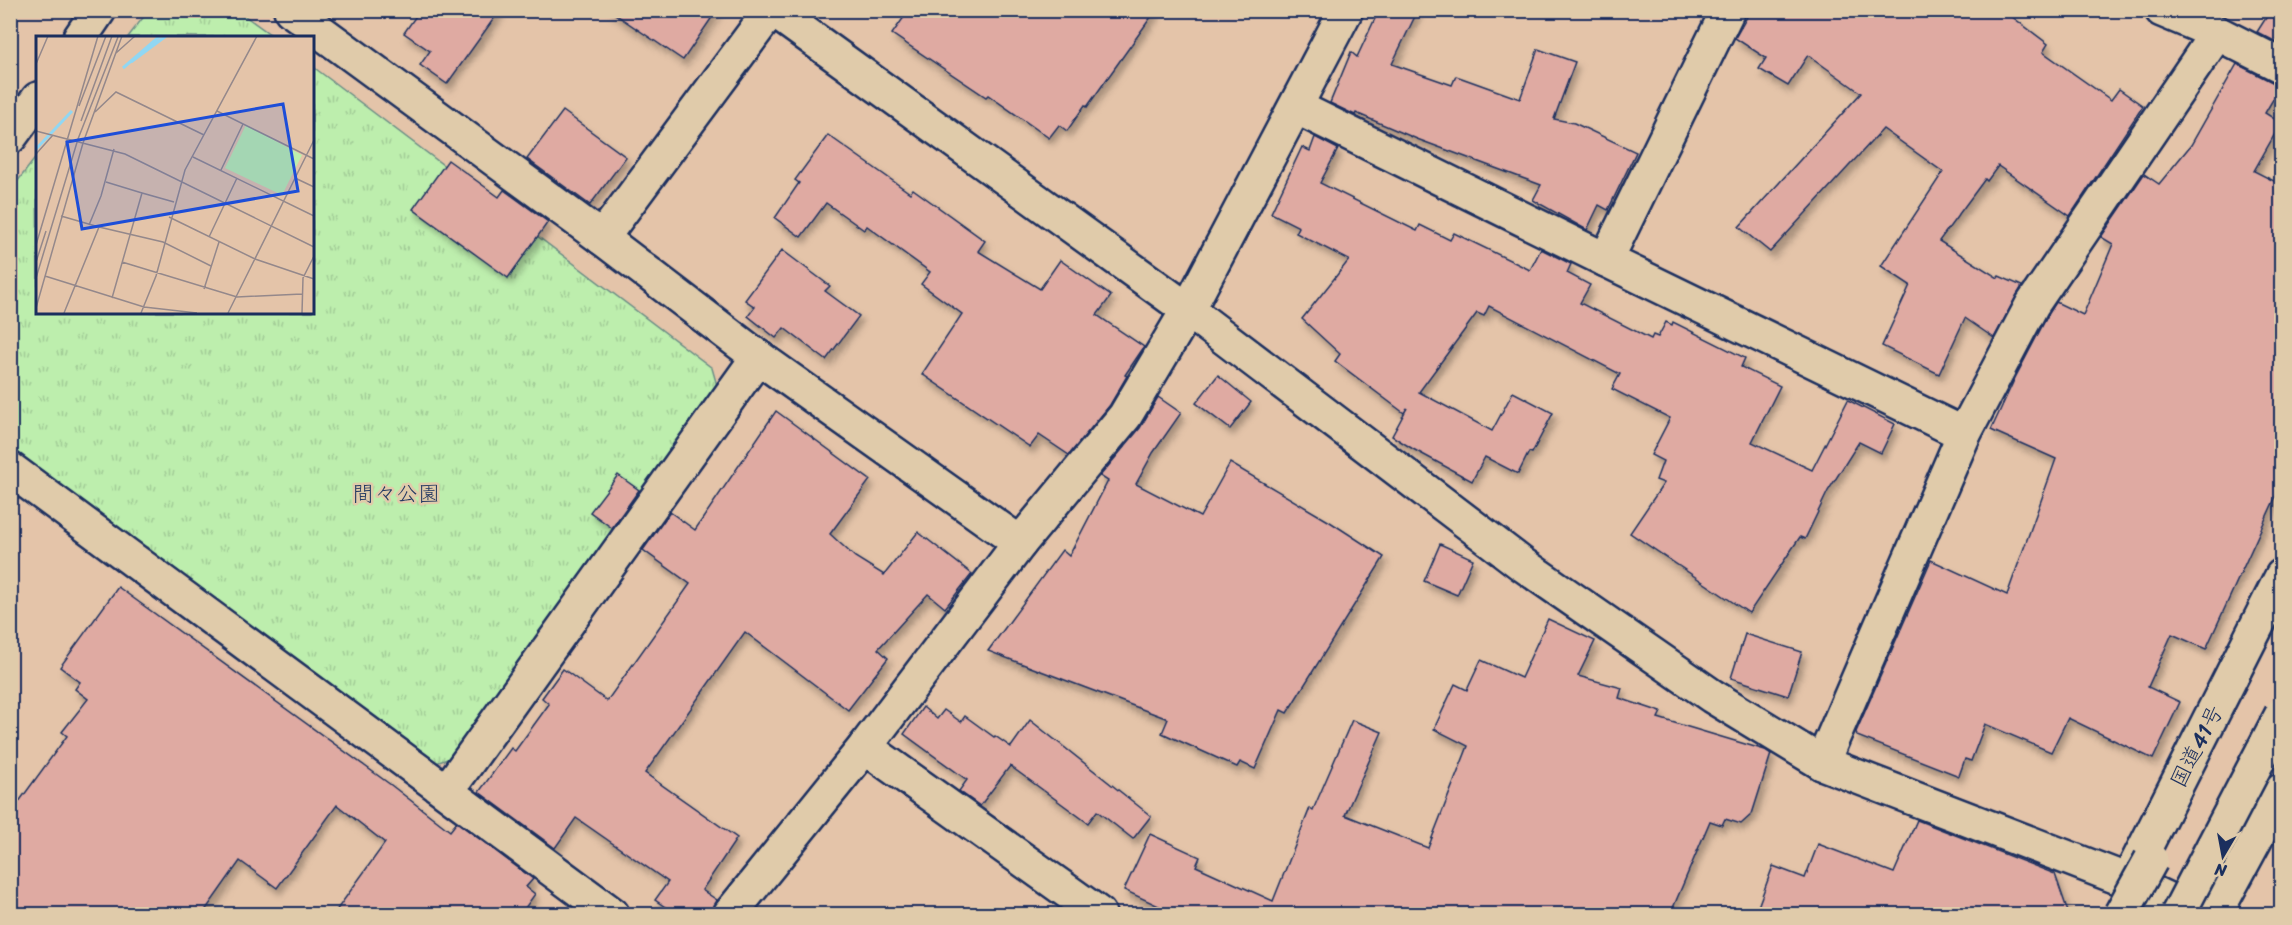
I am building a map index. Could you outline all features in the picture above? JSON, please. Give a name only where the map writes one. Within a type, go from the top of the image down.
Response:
[{"type":"main road","points":[[81,36],[99,10]]},
{"type":"main road","points":[[291,10],[602,238],[758,357],[1020,543]]},
{"type":"main road","points":[[602,238],[772,10],[1188,310],[1522,564],[1712,696],[1822,764],[2128,881],[2198,915]]},
{"type":"main road","points":[[730,915],[865,747],[1020,543],[1125,416],[1188,310],[1347,10]]},
{"type":"main road","points":[[1606,260],[1728,10]]},
{"type":"main road","points":[[2162,10],[2217,33],[2282,66]]},
{"type":"main road","points":[[1822,764],[1964,434],[2032,305],[2217,33]]},
{"type":"main road","points":[[11,136],[36,102]]},
{"type":"main road","points":[[1296,107],[1964,434]]},
{"type":"main road","points":[[447,790],[758,357]]},
{"type":"main road","points":[[10,469],[447,790],[612,915]]},
{"type":"main road","name":"国道41号","points":[[2108,915],[2128,881],[2282,576]]},
{"type":"main road","points":[[2121,915],[2282,620]]},
{"type":"main road","points":[[2178,915],[2282,714]]},
{"type":"main road","points":[[865,747],[1099,915]]},
{"type":"main road","points":[[2215,915],[2282,790]]},
{"type":"green space","points":[[149,10],[238,11],[273,36],[129,36]]},
{"type":"green space","name":"間々公園","points":[[314,68],[712,368],[718,389],[453,757],[422,768],[11,447],[10,191],[36,157],[36,314],[314,314]]},
{"type":"building","points":[[420,10],[500,10],[447,84],[420,65],[430,51],[404,33]]},
{"type":"building","points":[[609,10],[717,10],[683,60]]},
{"type":"building","points":[[909,10],[1156,10],[1087,107],[1085,105],[1067,131],[1059,125],[1049,138],[988,95],[986,97],[892,34]]},
{"type":"building","points":[[1379,10],[1418,10],[1392,64],[1452,85],[1456,76],[1520,99],[1538,49],[1575,62],[1554,119],[1574,123],[1636,152],[1608,210],[1599,205],[1587,230],[1533,200],[1541,185],[1417,139],[1356,113],[1355,115],[1330,103],[1351,52],[1357,57]]},
{"type":"building","points":[[1751,10],[2003,10],[2048,44],[2043,52],[2111,100],[2119,89],[2143,106],[2070,216],[1998,166],[1987,181],[1985,179],[1939,241],[1998,278],[1999,276],[2022,286],[1994,338],[1965,318],[1939,374],[1882,346],[1910,285],[1881,266],[1943,172],[1883,129],[1770,252],[1739,227],[1861,93],[1808,55],[1788,86],[1759,69],[1766,58],[1735,38]]},
{"type":"building","points":[[2271,10],[2282,10],[2282,45],[2257,32]]},
{"type":"building","points":[[2237,64],[2274,83],[2282,84],[2265,113],[2281,123],[2254,171],[2282,185],[2282,483],[2206,649],[2172,634],[2148,687],[2180,702],[2153,759],[2068,718],[2051,752],[1985,724],[1971,761],[1965,759],[1959,776],[1857,736],[1856,732],[1931,560],[2007,595],[2056,459],[1991,430],[2015,378],[2056,302],[2083,315],[2113,244],[2101,237],[2144,174],[2159,184],[2191,145]]},
{"type":"building","points":[[563,111],[626,157],[590,205],[527,159]]},
{"type":"building","points":[[828,135],[910,193],[913,189],[985,241],[978,251],[1040,289],[1060,260],[1111,296],[1097,315],[1144,347],[1125,375],[1127,376],[1110,405],[1069,455],[1039,435],[1030,447],[922,374],[962,314],[921,284],[930,272],[867,226],[864,230],[826,203],[801,237],[775,218],[799,183],[795,180]]},
{"type":"building","points":[[1315,137],[1338,149],[1320,183],[1417,231],[1420,225],[1450,240],[1454,233],[1530,270],[1541,249],[1571,264],[1567,273],[1590,285],[1580,303],[1651,339],[1653,335],[1658,337],[1666,322],[1672,325],[1673,322],[1745,358],[1741,367],[1780,386],[1752,442],[1812,470],[1848,400],[1895,424],[1881,453],[1859,442],[1828,491],[1805,539],[1800,537],[1749,613],[1630,533],[1664,483],[1656,480],[1663,461],[1651,455],[1670,418],[1612,389],[1620,374],[1489,306],[1484,316],[1477,313],[1419,392],[1492,431],[1513,392],[1553,413],[1532,453],[1529,452],[1518,474],[1485,457],[1472,481],[1413,449],[1392,436],[1407,408],[1404,413],[1335,361],[1340,354],[1302,319],[1349,260],[1296,233],[1299,227],[1271,213],[1302,147],[1310,151]]},
{"type":"building","points":[[448,160],[499,197],[504,190],[548,222],[508,278],[413,209]]},
{"type":"building","points":[[782,250],[830,286],[825,291],[859,316],[826,360],[784,328],[776,338],[748,316],[755,307],[745,300]]},
{"type":"building","points":[[1218,375],[1251,402],[1230,429],[1196,403]]},
{"type":"building","points":[[1158,397],[1181,413],[1153,453],[1136,484],[1200,517],[1230,463],[1384,557],[1287,713],[1281,710],[1255,769],[1240,762],[1237,767],[1162,733],[1168,719],[988,651],[1062,550],[1069,556],[1108,481],[1100,476],[1140,428]]},
{"type":"building","points":[[776,411],[870,480],[830,534],[855,557],[884,575],[918,532],[972,574],[945,608],[928,594],[878,649],[888,658],[848,710],[745,632],[645,773],[737,838],[702,890],[717,900],[712,915],[677,915],[655,900],[668,882],[576,818],[555,848],[479,792],[511,748],[515,751],[549,704],[542,698],[563,669],[607,701],[690,584],[643,550],[670,512],[695,530]]},
{"type":"building","points":[[618,475],[639,490],[612,528],[590,512]]},
{"type":"building","points":[[1440,544],[1473,559],[1457,595],[1424,581]]},
{"type":"building","points":[[118,587],[391,785],[450,831],[457,822],[533,879],[526,887],[535,894],[520,915],[333,915],[385,843],[337,805],[277,888],[240,861],[202,915],[10,915],[10,814],[67,736],[62,732],[88,699],[75,689],[80,682],[60,667]]},
{"type":"building","points":[[1548,619],[1595,641],[1578,676],[1622,688],[1619,698],[1661,712],[1658,718],[1765,750],[1771,754],[1752,814],[1741,824],[1725,819],[1722,825],[1710,821],[1670,915],[1178,915],[1124,890],[1150,834],[1200,857],[1196,866],[1273,901],[1310,808],[1313,810],[1352,720],[1382,732],[1345,815],[1428,848],[1468,746],[1434,729],[1455,684],[1467,690],[1481,660],[1521,678]]},
{"type":"building","points":[[1745,634],[1802,652],[1788,696],[1731,678]]},
{"type":"building","points":[[923,707],[937,719],[944,710],[961,722],[965,716],[1011,747],[1030,720],[1151,816],[1133,839],[1097,811],[1088,823],[1010,766],[980,806],[959,791],[967,780],[904,734]]},
{"type":"building","points":[[1917,820],[2055,874],[2069,915],[1755,915],[1773,866],[1805,878],[1818,844],[1894,873]]}]
